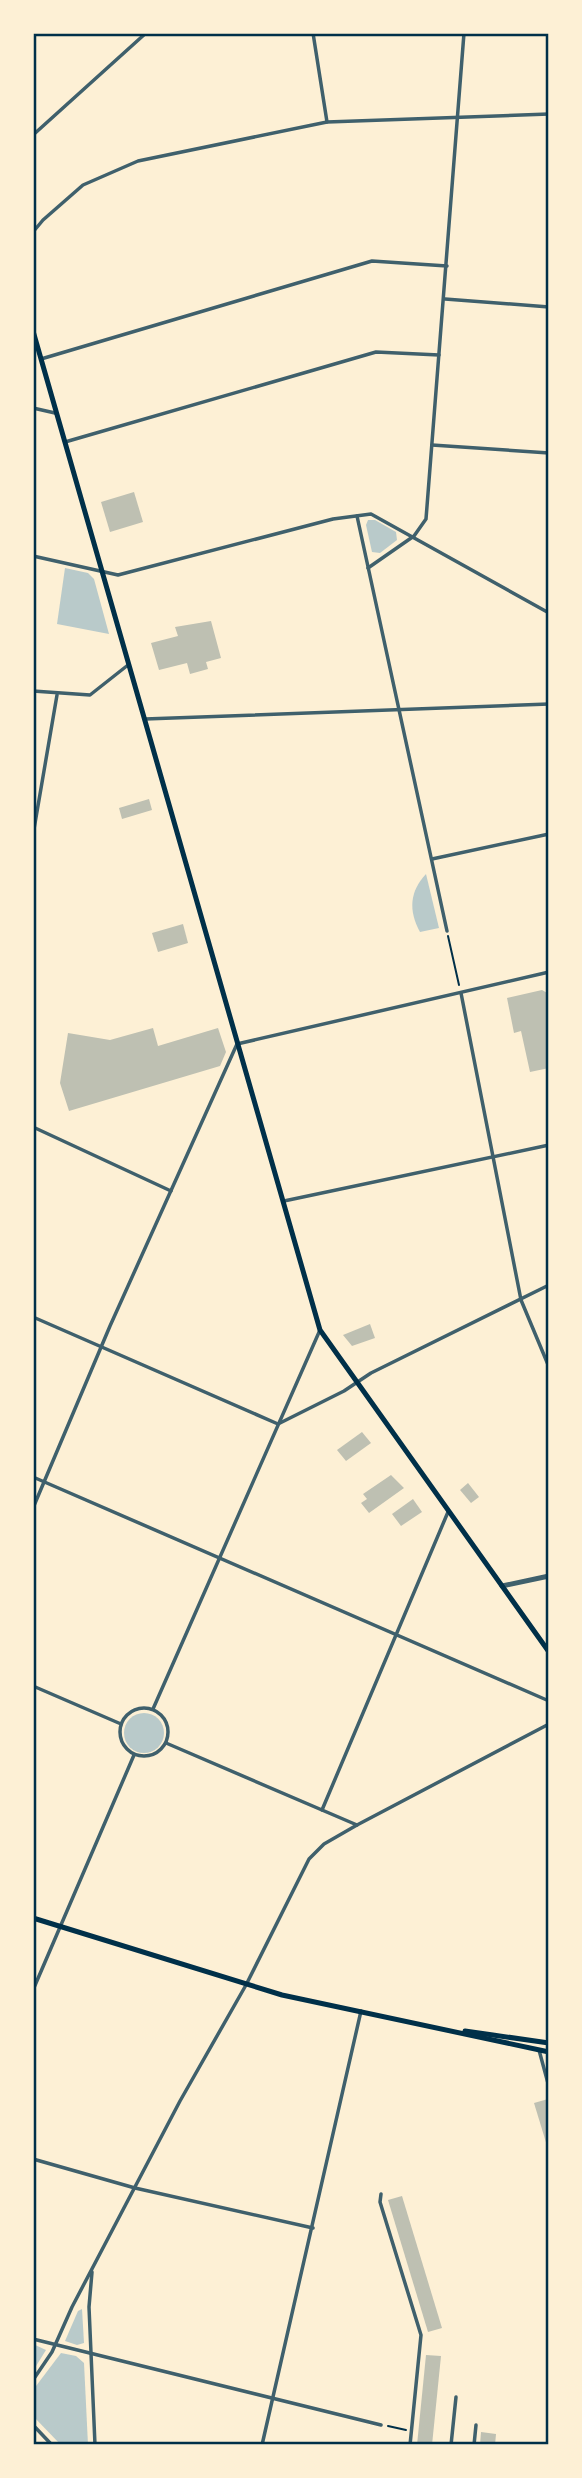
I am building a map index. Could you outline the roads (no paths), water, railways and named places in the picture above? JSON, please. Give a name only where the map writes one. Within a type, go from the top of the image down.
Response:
[{"type":"main road","points":[[33,331],[320,1330],[549,1652]]},
{"type":"main road","points":[[33,1918],[246,1985],[549,2052]]},
{"type":"main road","points":[[449,2030],[549,2043]]},
{"type":"street","points":[[33,135],[146,33]]},
{"type":"street","points":[[313,33],[327,122]]},
{"type":"street","points":[[368,568],[414,536],[426,519],[464,33]]},
{"type":"street","points":[[33,232],[83,185],[138,161],[327,122],[549,114]]},
{"type":"street","points":[[41,359],[372,261],[447,266]]},
{"type":"street","points":[[444,299],[549,307]]},
{"type":"street","points":[[65,442],[376,352],[439,355]]},
{"type":"street","points":[[33,408],[57,413]]},
{"type":"street","points":[[432,444],[549,453]]},
{"type":"street","points":[[33,556],[118,575],[333,519],[376,515],[549,613]]},
{"type":"street","points":[[357,516],[397,711],[447,931]]},
{"type":"street","points":[[33,691],[57,695],[90,695],[130,664]]},
{"type":"street","points":[[33,835],[57,695]]},
{"type":"street","points":[[145,719],[549,704]]},
{"type":"street","points":[[432,859],[549,834]]},
{"type":"street","points":[[33,1508],[237,1044],[549,972]]},
{"type":"street","points":[[461,993],[521,1300],[549,1367]]},
{"type":"street","points":[[33,1128],[171,1191]]},
{"type":"street","points":[[283,1201],[549,1144]]},
{"type":"street","points":[[278,1424],[549,1285]]},
{"type":"street","points":[[33,1317],[278,1424]]},
{"type":"street","points":[[153,1709],[222,1558],[320,1330]]},
{"type":"street","points":[[33,1477],[549,1701]]},
{"type":"street","points":[[322,1810],[448,1513]]},
{"type":"street","points":[[502,1586],[549,1576]]},
{"type":"street","points":[[33,1686],[121,1724]]},
{"type":"street","points":[[135,1709],[153,1709],[164,1717],[168,1726],[166,1743],[154,1755],[134,1755],[121,1741],[121,1724],[135,1709]]},
{"type":"street","points":[[33,2380],[55,2344],[180,2101],[246,1985],[309,1859],[324,1844],[357,1825],[549,1724]]},
{"type":"street","points":[[166,1743],[357,1825]]},
{"type":"street","points":[[33,1990],[134,1755]]},
{"type":"street","points":[[262,2445],[361,2011]]},
{"type":"street","points":[[538,2050],[549,2087]]},
{"type":"street","points":[[33,2160],[135,2188],[313,2228]]},
{"type":"street","points":[[381,2194],[380,2202],[421,2335],[410,2445]]},
{"type":"street","points":[[93,2270],[89,2307],[95,2445]]},
{"type":"street","points":[[33,2339],[381,2425]]},
{"type":"street","points":[[451,2445],[456,2397]]},
{"type":"street","points":[[33,2425],[52,2445]]},
{"type":"street","points":[[474,2445],[476,2425]]}]
